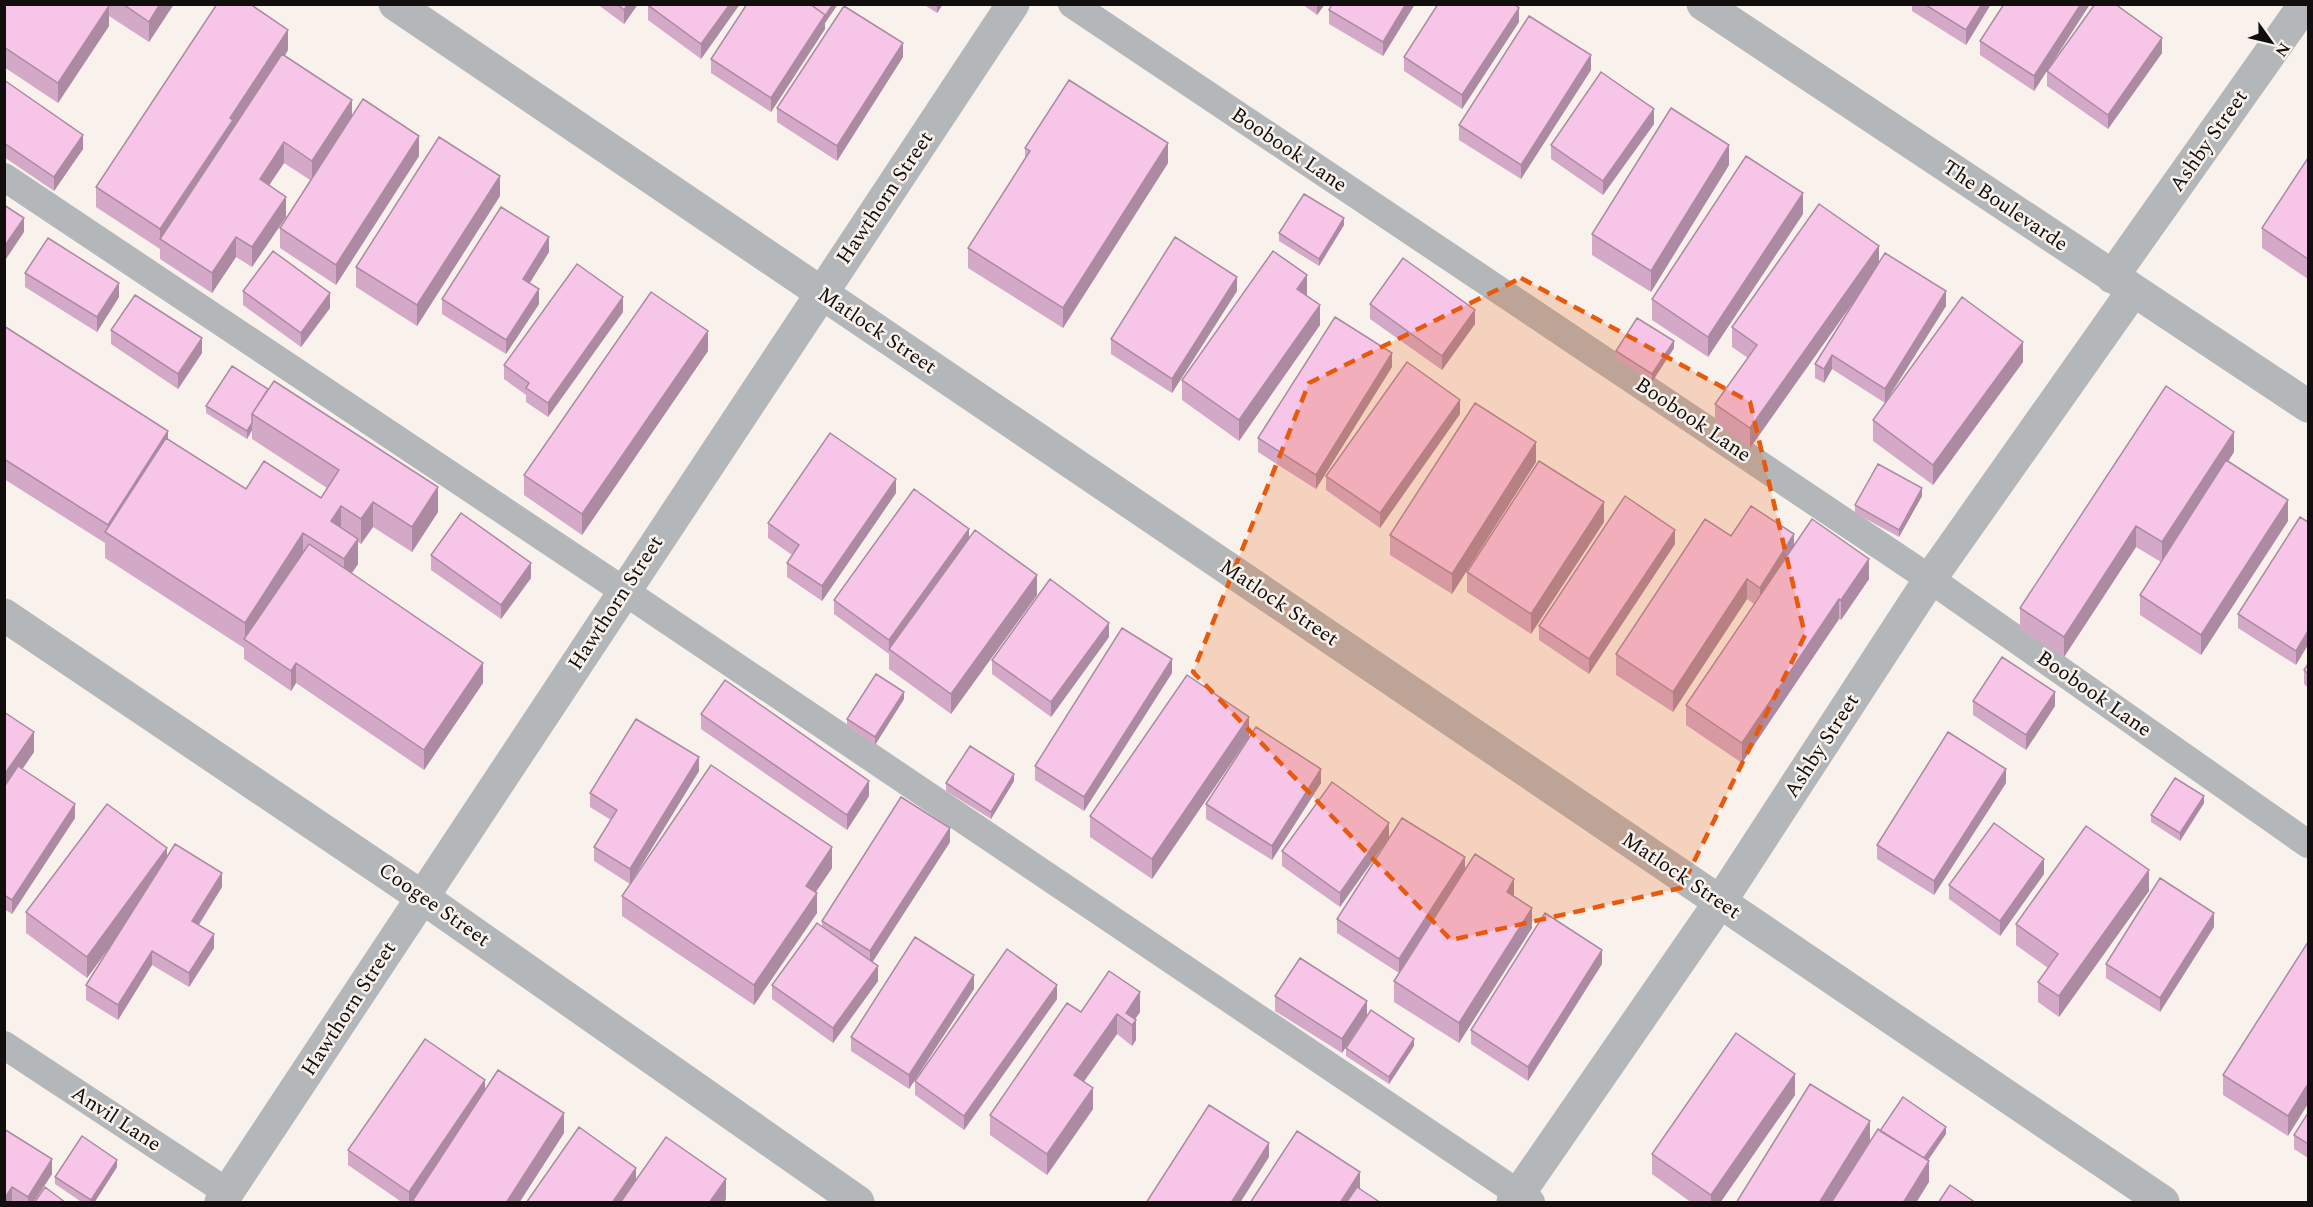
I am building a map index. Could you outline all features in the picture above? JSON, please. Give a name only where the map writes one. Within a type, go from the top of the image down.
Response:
[{"type":"street","name":"Matlock Street","points":[[395,4],[2163,1203]]},
{"type":"street","name":"Hawthorn Street","points":[[223,1200],[1013,4]]},
{"type":"street","name":"The Boulevarde","points":[[1703,4],[2308,406]]},
{"type":"street","name":"Ashby Street","points":[[1521,1200],[1720,902],[2306,4]]},
{"type":"street","name":"Coogee Street","points":[[4,615],[422,897],[858,1203]]},
{"type":"lane","name":"Boobook Lane","points":[[1072,4],[1930,579],[2308,844]]},
{"type":"lane","points":[[4,177],[624,591],[1521,1200]]},
{"type":"lane","name":"Anvil Lane","points":[[4,1045],[223,1200]]},
{"type":"highlighted area","points":[[1521,278],[1750,402],[1805,635],[1681,888],[1451,940],[1193,672],[1309,383]]},
{"type":"building","points":[[4,4],[107,4],[109,6],[58,83],[4,47]]},
{"type":"building","points":[[123,4],[160,4],[149,22]]},
{"type":"building","points":[[217,4],[250,4],[288,30],[230,118],[233,120],[160,229],[96,187]]},
{"type":"building","points":[[617,4],[628,4],[624,10]]},
{"type":"building","points":[[648,4],[730,4],[701,44]]},
{"type":"building","points":[[747,4],[810,4],[825,15],[771,98],[711,59]]},
{"type":"building","points":[[810,4],[833,4],[825,16]]},
{"type":"building","points":[[1332,4],[1406,4],[1383,42],[1329,10]]},
{"type":"building","points":[[1438,4],[1514,4],[1519,8],[1462,95],[1404,57]]},
{"type":"building","points":[[1924,4],[1982,4],[1966,30]]},
{"type":"building","points":[[2004,4],[2081,4],[2034,76],[1980,41]]},
{"type":"building","points":[[2095,4],[2115,4],[2162,38],[2108,115],[2047,71]]},
{"type":"building","points":[[844,6],[903,43],[837,146],[777,108]]},
{"type":"building","points":[[1529,16],[1591,55],[1521,165],[1459,125]]},
{"type":"building","points":[[282,54],[352,100],[312,161],[284,142],[260,179],[286,197],[252,247],[236,237],[212,273],[160,239]]},
{"type":"building","points":[[1601,72],[1654,109],[1603,181],[1551,145]]},
{"type":"building","points":[[4,80],[83,135],[54,177],[4,143]]},
{"type":"building","points":[[1069,80],[1168,143],[1063,308],[968,248],[1030,151],[1025,148]]},
{"type":"building","points":[[363,99],[419,136],[336,265],[280,228]]},
{"type":"building","points":[[1671,108],[1729,145],[1651,271],[1592,234]]},
{"type":"building","points":[[439,137],[500,176],[417,305],[356,267]]},
{"type":"building","points":[[1746,156],[1803,193],[1708,337],[1652,299]]},
{"type":"building","points":[[2308,158],[2308,259],[2262,228]]},
{"type":"building","points":[[1304,194],[1344,218],[1319,259],[1279,233]]},
{"type":"building","points":[[1819,204],[1879,246],[1750,428],[1715,404],[1757,345],[1732,327]]},
{"type":"building","points":[[4,205],[24,218],[4,247]]},
{"type":"building","points":[[501,207],[549,237],[523,279],[539,289],[506,340],[442,299]]},
{"type":"building","points":[[1175,237],[1237,277],[1172,379],[1111,339]]},
{"type":"building","points":[[48,238],[119,283],[97,317],[25,273]]},
{"type":"building","points":[[273,251],[330,293],[301,333],[243,291]]},
{"type":"building","points":[[1273,251],[1307,275],[1297,289],[1320,305],[1239,420],[1182,380]]},
{"type":"building","points":[[1885,253],[1946,291],[1885,389],[1832,355],[1824,369],[1815,364]]},
{"type":"building","points":[[1403,258],[1475,310],[1442,356],[1370,304]]},
{"type":"building","points":[[577,264],[623,297],[548,403],[526,388],[529,383],[504,365]]},
{"type":"building","points":[[651,292],[708,331],[582,514],[524,475]]},
{"type":"building","points":[[135,295],[202,338],[178,374],[111,330]]},
{"type":"building","points":[[1962,297],[2023,342],[1933,465],[1873,420]]},
{"type":"building","points":[[1335,317],[1392,353],[1316,475],[1258,438]]},
{"type":"building","points":[[1637,318],[1674,341],[1652,374],[1616,351]]},
{"type":"building","points":[[4,326],[168,431],[108,525],[4,459]]},
{"type":"building","points":[[1407,362],[1460,400],[1380,513],[1326,476]]},
{"type":"building","points":[[232,366],[268,389],[252,414],[252,423],[247,431],[206,406]]},
{"type":"building","points":[[274,381],[438,487],[412,527],[373,502],[361,519],[341,506],[331,521],[358,539],[344,559],[303,533],[245,623],[105,532],[166,438],[246,489],[264,461],[321,498],[339,470],[252,414]]},
{"type":"building","points":[[2166,386],[2234,432],[2162,542],[2136,526],[2064,637],[2020,608]]},
{"type":"building","points":[[1475,403],[1536,442],[1452,574],[1390,535]]},
{"type":"building","points":[[830,433],[896,479],[822,586],[787,563],[799,545],[768,523]]},
{"type":"building","points":[[2226,460],[2288,500],[2201,635],[2140,595]]},
{"type":"building","points":[[1539,461],[1604,502],[1531,614],[1467,572]]},
{"type":"building","points":[[1878,464],[1922,488],[1899,530],[1855,505]]},
{"type":"building","points":[[914,489],[969,529],[889,640],[834,600]]},
{"type":"building","points":[[1625,496],[1675,530],[1589,659],[1539,626]]},
{"type":"building","points":[[1751,506],[1794,534],[1760,588],[1747,579],[1673,692],[1616,654],[1705,519],[1731,536]]},
{"type":"building","points":[[461,513],[531,563],[501,605],[431,555]]},
{"type":"building","points":[[2300,517],[2308,522],[2308,631],[2296,651],[2238,614]]},
{"type":"building","points":[[1812,519],[1869,559],[1841,600],[1839,599],[1742,743],[1686,705]]},
{"type":"building","points":[[975,530],[1037,575],[951,694],[889,649]]},
{"type":"building","points":[[309,544],[483,663],[424,750],[296,663],[291,671],[244,639]]},
{"type":"building","points":[[1050,579],[1109,623],[1051,702],[992,660]]},
{"type":"building","points":[[1122,628],[1172,659],[1084,797],[1035,766]]},
{"type":"building","points":[[2002,657],[2055,692],[2026,735],[1973,701]]},
{"type":"building","points":[[876,674],[904,692],[875,737],[847,719]]},
{"type":"building","points":[[1187,675],[1249,717],[1152,859],[1090,816]]},
{"type":"building","points":[[725,680],[869,781],[847,815],[701,714]]},
{"type":"building","points":[[4,712],[34,732],[4,775]]},
{"type":"building","points":[[636,719],[699,757],[630,869],[594,847],[617,810],[590,793]]},
{"type":"building","points":[[1256,727],[1321,769],[1272,846],[1206,804]]},
{"type":"building","points":[[1948,732],[2006,769],[1934,881],[1877,845]]},
{"type":"building","points":[[970,746],[1014,774],[991,812],[946,783]]},
{"type":"building","points":[[711,765],[832,847],[806,886],[817,893],[754,985],[622,896]]},
{"type":"building","points":[[18,766],[75,804],[12,900],[4,895],[4,787]]},
{"type":"building","points":[[2175,778],[2204,796],[2180,833],[2151,815]]},
{"type":"building","points":[[1332,782],[1389,823],[1340,893],[1282,851]]},
{"type":"building","points":[[901,797],[950,828],[870,951],[822,921]]},
{"type":"building","points":[[107,804],[167,848],[87,957],[26,912]]},
{"type":"building","points":[[1402,818],[1465,857],[1399,959],[1337,919]]},
{"type":"building","points":[[1994,823],[2044,859],[2000,921],[1949,885]]},
{"type":"building","points":[[2086,826],[2149,870],[2059,996],[2038,982],[2058,954],[2016,924]]},
{"type":"building","points":[[175,844],[222,873],[192,921],[214,934],[189,973],[152,951],[118,1005],[86,985]]},
{"type":"building","points":[[1475,854],[1514,879],[1507,892],[1532,908],[1459,1023],[1394,981]]},
{"type":"building","points":[[2160,878],[2214,913],[2160,998],[2106,964]]},
{"type":"building","points":[[1545,913],[1602,950],[1528,1067],[1471,1030]]},
{"type":"building","points":[[817,923],[878,966],[833,1028],[772,985]]},
{"type":"building","points":[[915,937],[974,975],[909,1075],[851,1037]]},
{"type":"building","points":[[2308,942],[2308,1084],[2288,1116],[2223,1075]]},
{"type":"building","points":[[1007,949],[1057,985],[964,1116],[915,1081]]},
{"type":"building","points":[[1300,958],[1367,1001],[1342,1039],[1275,996]]},
{"type":"building","points":[[1109,971],[1140,992],[1126,1013],[1136,1020],[1132,1025],[1117,1014],[1074,1075],[1093,1088],[1047,1154],[990,1115],[1067,1003],[1081,1012]]},
{"type":"building","points":[[1371,1010],[1414,1039],[1389,1077],[1346,1048]]},
{"type":"building","points":[[1736,1033],[1795,1074],[1711,1195],[1652,1154]]},
{"type":"building","points":[[425,1039],[485,1080],[409,1192],[348,1150]]},
{"type":"building","points":[[498,1070],[564,1113],[506,1203],[417,1203],[413,1200]]},
{"type":"building","points":[[1810,1084],[1870,1121],[1819,1203],[1736,1203]]},
{"type":"building","points":[[1903,1097],[1946,1127],[1924,1158],[1880,1131]]},
{"type":"building","points":[[1209,1105],[1269,1143],[1231,1203],[1146,1203]]},
{"type":"building","points":[[2308,1113],[2308,1144],[2294,1135]]},
{"type":"building","points":[[579,1127],[636,1168],[612,1203],[526,1203]]},
{"type":"building","points":[[4,1129],[52,1159],[28,1197],[12,1187],[4,1199]]},
{"type":"building","points":[[1878,1129],[1929,1161],[1903,1203],[1831,1203]]},
{"type":"building","points":[[1297,1131],[1360,1172],[1340,1203],[1250,1203]]},
{"type":"building","points":[[82,1136],[117,1160],[91,1200],[55,1177]]},
{"type":"building","points":[[666,1137],[726,1179],[709,1203],[620,1203]]},
{"type":"building","points":[[1950,1185],[1976,1203],[1938,1203]]},
{"type":"building","points":[[45,1187],[66,1203],[34,1203]]},
{"type":"building","points":[[1357,1187],[1381,1203],[1346,1203]]}]
